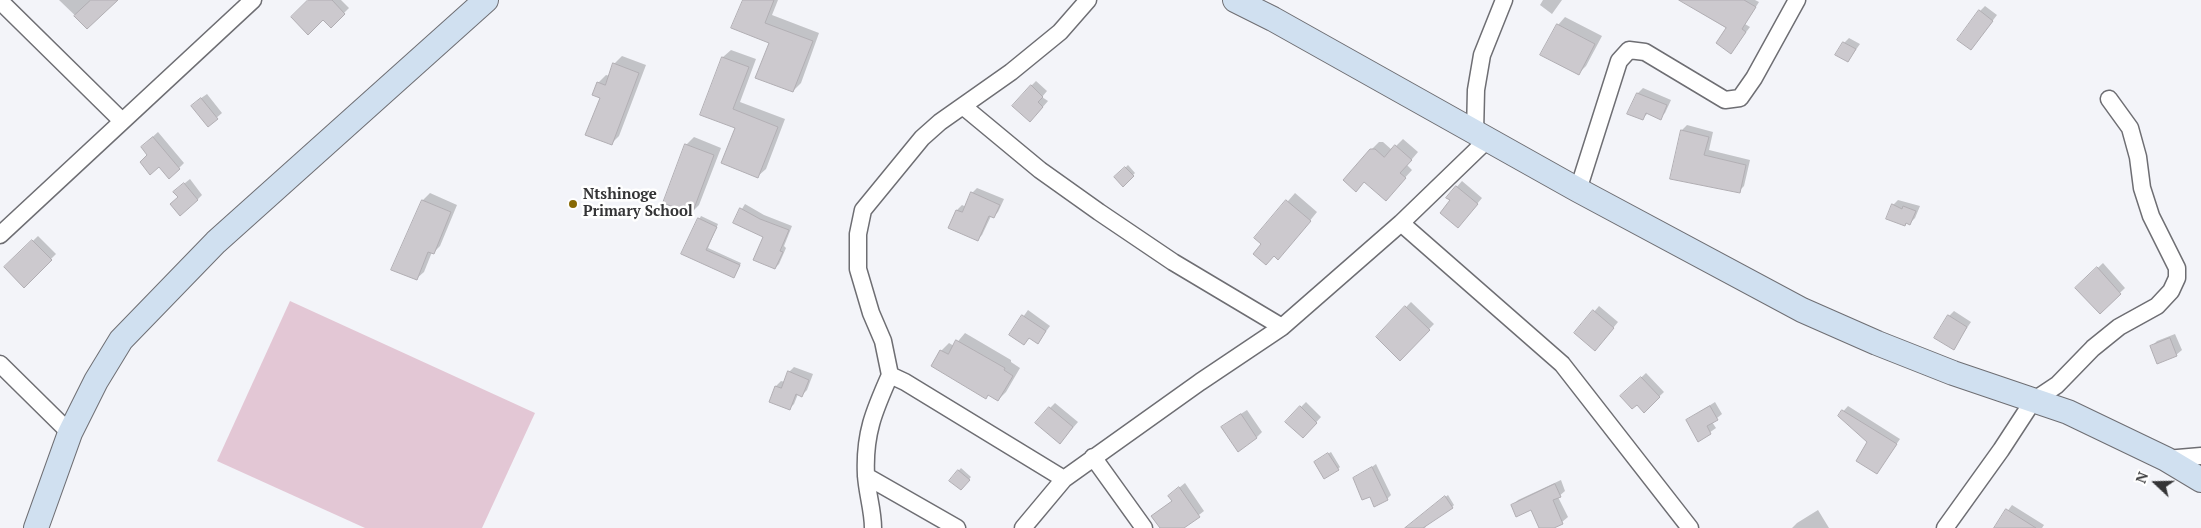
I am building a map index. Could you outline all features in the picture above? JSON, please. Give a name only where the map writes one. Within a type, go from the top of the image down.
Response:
[{"type":"street","points":[[0,235],[253,0]]},
{"type":"street","points":[[36,528],[70,433],[96,380],[121,340],[216,242],[486,0]]},
{"type":"street","points":[[874,528],[866,476],[866,445],[871,419],[890,375],[883,341],[871,313],[858,268],[858,234],[863,210],[922,138],[940,122],[964,107],[1060,32],[1088,0]]},
{"type":"street","points":[[1235,0],[1273,19],[1578,190],[1802,310],[1877,343],[2091,422],[2166,459],[2201,480]]},
{"type":"street","points":[[1023,528],[1064,479],[1282,327],[1401,223],[1481,136],[1476,90],[1482,55],[1504,0]]},
{"type":"street","points":[[1578,190],[1619,61],[1629,50],[1645,52],[1725,100],[1740,98],[1754,78],[1797,0]]},
{"type":"street","points":[[0,1],[122,121]]},
{"type":"street","points":[[1944,528],[1996,457],[2033,401],[2057,385],[2093,348],[2119,327],[2157,306],[2177,278],[2177,268],[2151,216],[2142,188],[2138,157],[2130,128],[2109,99]]},
{"type":"street","points":[[964,107],[1040,170],[1099,212],[1173,262],[1282,327]]},
{"type":"street","points":[[1401,223],[1562,364],[1690,528]]},
{"type":"street","points":[[0,364],[70,433]]},
{"type":"street","points":[[890,375],[905,382],[1064,479]]},
{"type":"street","points":[[2166,459],[2201,456]]},
{"type":"street","points":[[1093,457],[1144,528]]},
{"type":"street","points":[[866,476],[957,528]]},
{"type":"shaded area","points":[[290,301],[535,413],[482,528],[365,528],[217,461]]},
{"type":"building","points":[[91,0],[118,0],[87,29],[74,16]]},
{"type":"building","points":[[308,0],[332,0],[345,14],[331,28],[323,20],[308,35],[291,17]]},
{"type":"building","points":[[743,0],[774,0],[765,23],[813,41],[793,92],[755,78],[769,43],[731,28]]},
{"type":"building","points":[[1679,0],[1744,0],[1756,7],[1742,29],[1746,32],[1731,54],[1716,43],[1726,28]]},
{"type":"building","points":[[1979,10],[1993,21],[1971,50],[1957,40]]},
{"type":"building","points":[[1557,24],[1595,44],[1579,75],[1540,55]]},
{"type":"building","points":[[1843,42],[1856,49],[1848,62],[1835,55]]},
{"type":"building","points":[[722,57],[749,67],[733,109],[778,127],[758,178],[721,163],[735,128],[700,115]]},
{"type":"building","points":[[613,63],[639,73],[612,145],[585,135],[600,98],[592,95],[597,82],[605,85]]},
{"type":"building","points":[[1031,85],[1043,97],[1038,102],[1043,107],[1030,122],[1012,106]]},
{"type":"building","points":[[1637,93],[1667,105],[1661,120],[1646,113],[1643,120],[1627,114]]},
{"type":"building","points":[[201,98],[218,119],[208,127],[191,106]]},
{"type":"building","points":[[1681,130],[1709,137],[1704,155],[1746,165],[1740,193],[1670,179]]},
{"type":"building","points":[[153,137],[180,169],[169,179],[159,167],[150,175],[140,162],[147,155],[141,147]]},
{"type":"building","points":[[685,144],[714,155],[692,214],[663,203]]},
{"type":"building","points":[[1395,145],[1412,160],[1400,173],[1406,178],[1386,201],[1364,182],[1356,192],[1343,180],[1370,149],[1375,149],[1384,157]]},
{"type":"building","points":[[1125,167],[1134,176],[1123,187],[1114,177]]},
{"type":"building","points":[[184,183],[198,200],[180,216],[170,204],[178,197],[173,192]]},
{"type":"building","points":[[1456,186],[1478,204],[1458,228],[1440,213],[1450,200],[1446,198]]},
{"type":"building","points":[[971,192],[1000,205],[994,218],[989,216],[978,241],[948,228],[956,210],[962,212]]},
{"type":"building","points":[[422,200],[451,212],[434,254],[428,252],[417,280],[391,270]]},
{"type":"building","points":[[1286,200],[1311,221],[1278,260],[1274,256],[1266,265],[1253,254],[1261,244],[1254,238]]},
{"type":"building","points":[[1892,204],[1902,209],[1903,206],[1916,211],[1910,225],[1906,223],[1905,226],[1886,219]]},
{"type":"building","points":[[740,208],[760,219],[789,230],[780,251],[783,252],[775,269],[753,260],[763,237],[733,223]]},
{"type":"building","points":[[698,218],[717,227],[706,250],[740,265],[734,278],[681,254]]},
{"type":"building","points":[[32,240],[52,260],[24,288],[4,267]]},
{"type":"building","points":[[2097,267],[2121,294],[2100,314],[2075,288]]},
{"type":"building","points":[[1405,306],[1430,330],[1400,361],[1376,337]]},
{"type":"building","points":[[1593,310],[1614,328],[1595,351],[1574,333]]},
{"type":"building","points":[[1022,315],[1046,331],[1038,344],[1029,338],[1024,345],[1009,335]]},
{"type":"building","points":[[1948,315],[1967,327],[1954,350],[1934,338]]},
{"type":"building","points":[[2170,338],[2177,356],[2157,364],[2150,346]]},
{"type":"building","points":[[956,340],[1005,368],[1004,370],[1013,376],[998,401],[988,395],[986,399],[931,366],[940,350],[948,354]]},
{"type":"building","points":[[788,371],[809,380],[802,397],[796,394],[790,410],[769,402],[775,386],[781,388]]},
{"type":"building","points":[[1641,377],[1660,397],[1644,413],[1637,405],[1632,409],[1620,396]]},
{"type":"building","points":[[1300,406],[1317,423],[1303,438],[1285,422]]},
{"type":"building","points":[[1710,406],[1718,420],[1707,426],[1711,434],[1698,442],[1686,420]]},
{"type":"building","points":[[1049,407],[1073,427],[1060,444],[1035,423]]},
{"type":"building","points":[[1842,410],[1897,444],[1877,474],[1856,461],[1867,442],[1838,416]]},
{"type":"building","points":[[1241,414],[1257,438],[1238,452],[1221,427]]},
{"type":"building","points":[[1328,453],[1339,470],[1324,479],[1314,462]]},
{"type":"building","points":[[1372,467],[1388,500],[1374,507],[1370,497],[1362,500],[1353,478]]},
{"type":"building","points":[[958,470],[970,480],[961,490],[949,481]]},
{"type":"building","points":[[1555,484],[1561,497],[1553,500],[1563,524],[1554,528],[1539,528],[1531,510],[1516,517],[1511,505]]},
{"type":"building","points":[[1179,487],[1200,517],[1184,528],[1160,528],[1151,516],[1172,501],[1168,496]]},
{"type":"building","points":[[1445,496],[1453,508],[1423,528],[1405,528]]},
{"type":"building","points":[[2006,509],[2036,528],[1994,528]]},
{"type":"place","name":"Ntshinoge Primary School","points":[[573,204]]}]
